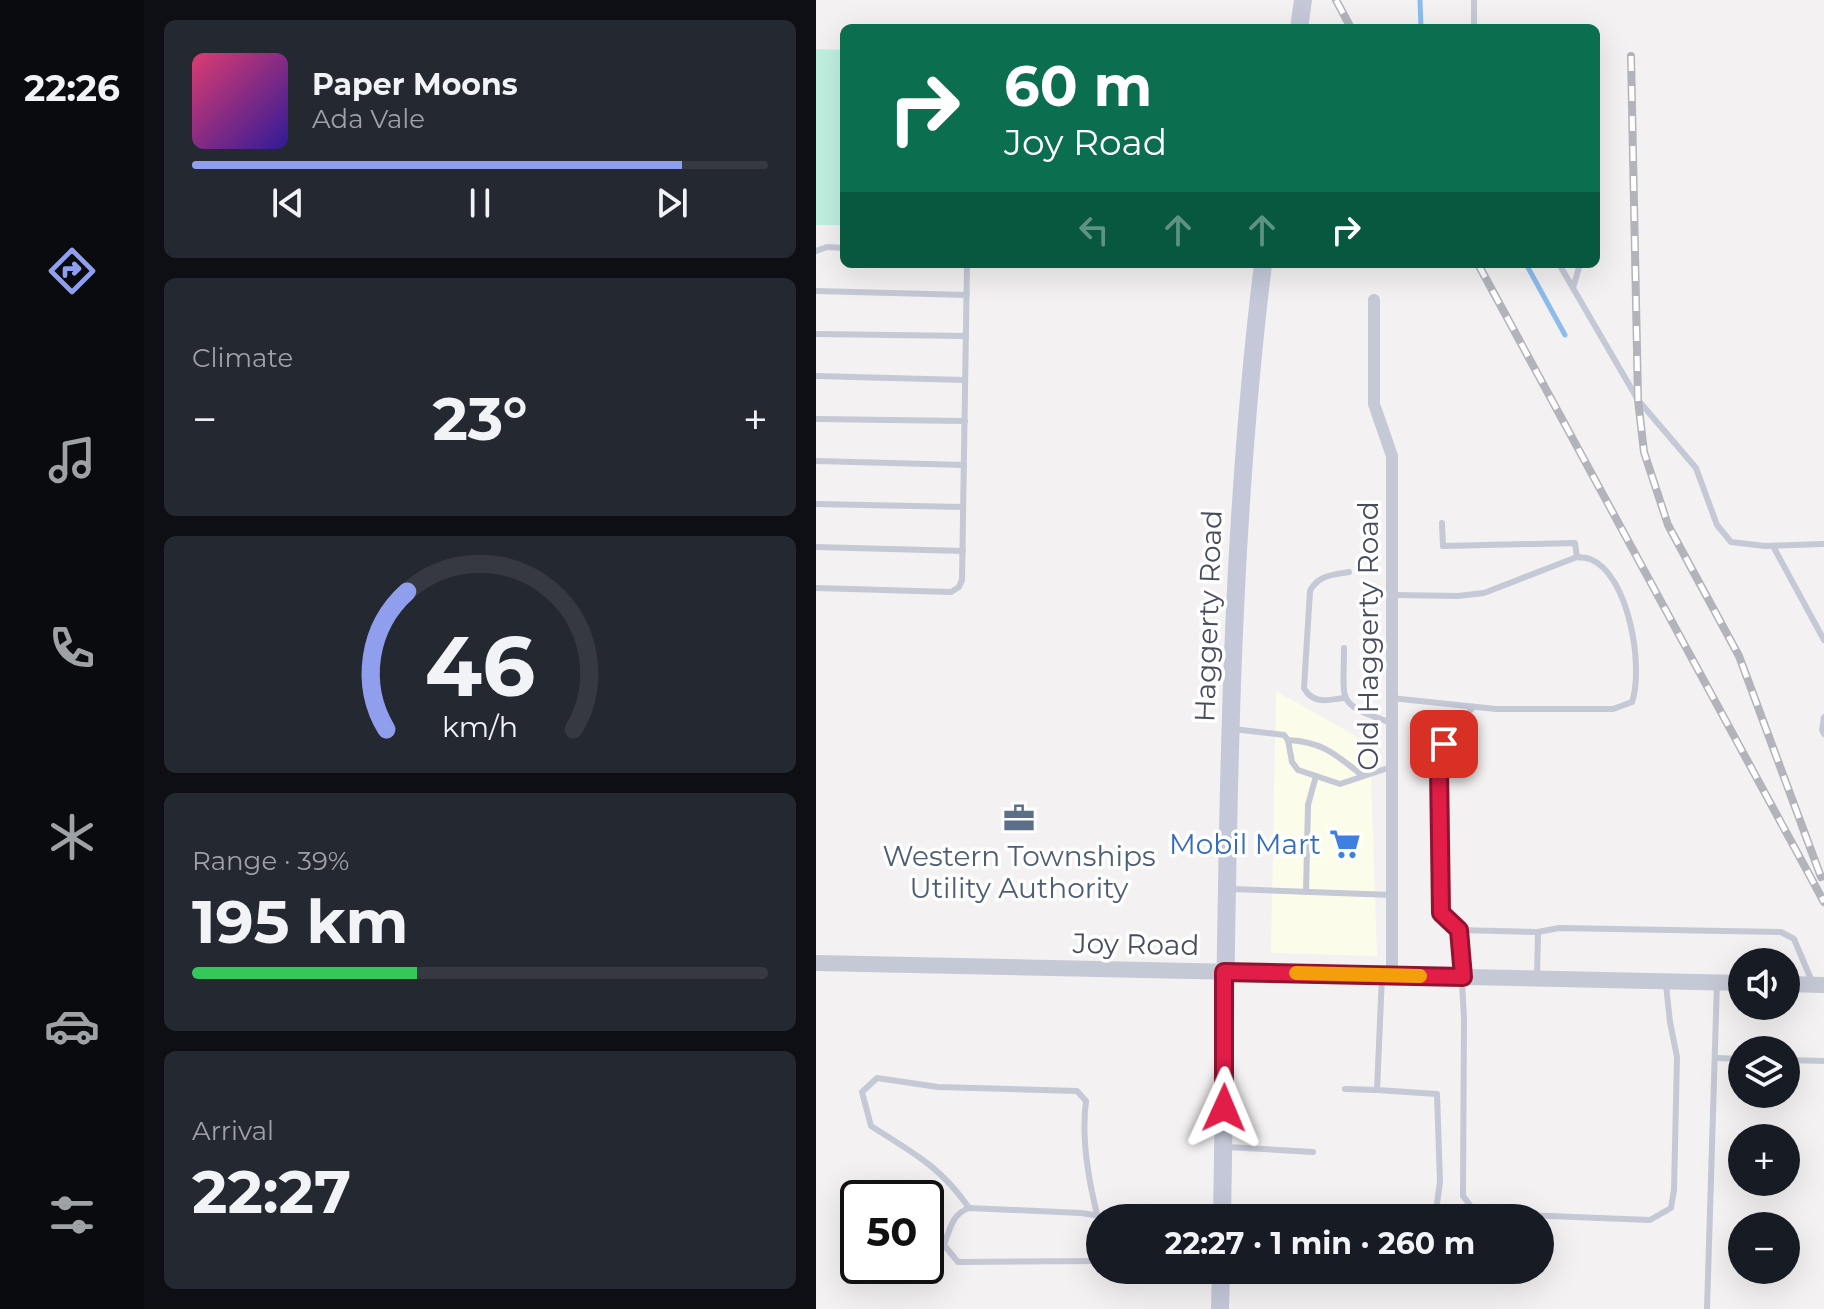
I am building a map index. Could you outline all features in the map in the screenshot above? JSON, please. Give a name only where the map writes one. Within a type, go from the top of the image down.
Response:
[{"type":"main road","points":[[1300,24],[1303,0]]},
{"type":"main road","name":"Haggerty Road","points":[[1222,1204],[1224,972],[1236,568],[1244,436],[1263,268]]},
{"type":"main road","points":[[1220,1309],[1221,1284]]},
{"type":"street","name":"Old Haggerty Road","points":[[1374,300],[1374,404],[1392,456],[1392,895],[1387,976]]},
{"type":"street","name":"Joy Road","points":[[816,963],[1728,982]]},
{"type":"lane","points":[[1474,0],[1474,24]]},
{"type":"lane","points":[[816,251],[827,247],[840,248]]},
{"type":"lane","points":[[816,588],[951,592],[962,580],[967,268]]},
{"type":"lane","points":[[1561,268],[1638,400],[1696,468],[1717,525],[1731,542],[1773,546],[1824,544]]},
{"type":"lane","points":[[1573,288],[1579,268]]},
{"type":"lane","points":[[816,291],[967,295]]},
{"type":"lane","points":[[816,334],[966,336]]},
{"type":"lane","points":[[816,376],[965,380]]},
{"type":"lane","points":[[816,419],[965,421]]},
{"type":"lane","points":[[816,461],[964,465]]},
{"type":"lane","points":[[816,504],[963,507]]},
{"type":"lane","points":[[1442,523],[1443,546],[1575,543],[1577,557]]},
{"type":"lane","points":[[1773,546],[1824,640]]},
{"type":"lane","points":[[816,547],[963,551]]},
{"type":"lane","points":[[1391,698],[1473,707],[1613,709],[1632,702],[1637,686],[1635,643],[1626,607],[1609,576],[1591,559],[1577,557],[1484,593],[1458,596],[1392,595]]},
{"type":"lane","points":[[1344,698],[1319,700],[1308,695],[1304,688],[1310,591],[1314,582],[1322,577],[1349,572]]},
{"type":"lane","points":[[1344,648],[1344,698],[1352,708],[1391,723]]},
{"type":"lane","points":[[1473,707],[1444,744],[1439,767],[1441,913],[1459,930],[1463,977],[1463,1196],[1476,1213],[1650,1220],[1671,1208],[1677,1057],[1666,981]]},
{"type":"lane","points":[[1824,717],[1824,734]]},
{"type":"lane","points":[[1232,729],[1284,735],[1288,740],[1292,762],[1298,770],[1340,784],[1391,767]]},
{"type":"lane","points":[[1288,740],[1311,741],[1327,748],[1363,776]]},
{"type":"lane","points":[[1306,892],[1308,805],[1316,776]]},
{"type":"lane","points":[[1227,889],[1392,895]]},
{"type":"lane","points":[[1459,930],[1538,932],[1559,928],[1781,932],[1794,939],[1819,985]]},
{"type":"lane","points":[[1537,978],[1538,932]]},
{"type":"lane","points":[[1377,1090],[1387,976]]},
{"type":"lane","points":[[1707,1309],[1717,982]]},
{"type":"lane","points":[[1717,1058],[1728,1058]]},
{"type":"lane","points":[[1800,1060],[1824,1061]]},
{"type":"lane","points":[[969,1208],[952,1184],[930,1164],[871,1126],[862,1092],[877,1078],[938,1087],[1077,1091],[1086,1101],[1087,1175],[1094,1204]]},
{"type":"lane","points":[[1345,1089],[1437,1094],[1440,1182],[1437,1204]]},
{"type":"lane","points":[[1223,1147],[1313,1152]]},
{"type":"lane","points":[[1086,1213],[969,1208],[954,1218],[944,1245],[958,1262],[1086,1261]]},
{"type":"shaded area","points":[[1276,691],[1370,744],[1377,956],[1271,953]]},
{"type":"green space","points":[[816,49],[840,50],[840,225],[816,225]]},
{"type":"waterway","points":[[1420,0],[1421,24]]},
{"type":"waterway","points":[[1528,268],[1565,335]]},
{"type":"railway","points":[[1336,0],[1349,24]]},
{"type":"railway","points":[[1631,56],[1638,400],[1644,452],[1668,525],[1739,656],[1821,877]]},
{"type":"railway","points":[[1480,268],[1824,902]]},
{"type":"slow traffic","points":[[1296,973],[1420,976]]},
{"type":"place","name":"Western Townships Utility Authority","points":[[1019,818]]},
{"type":"place","name":"Mobil Mart","points":[[1345,844]]},
{"type":"route","points":[[1224,1108],[1224,972],[1463,977],[1459,930],[1441,913],[1439,767],[1444,744]]}]
